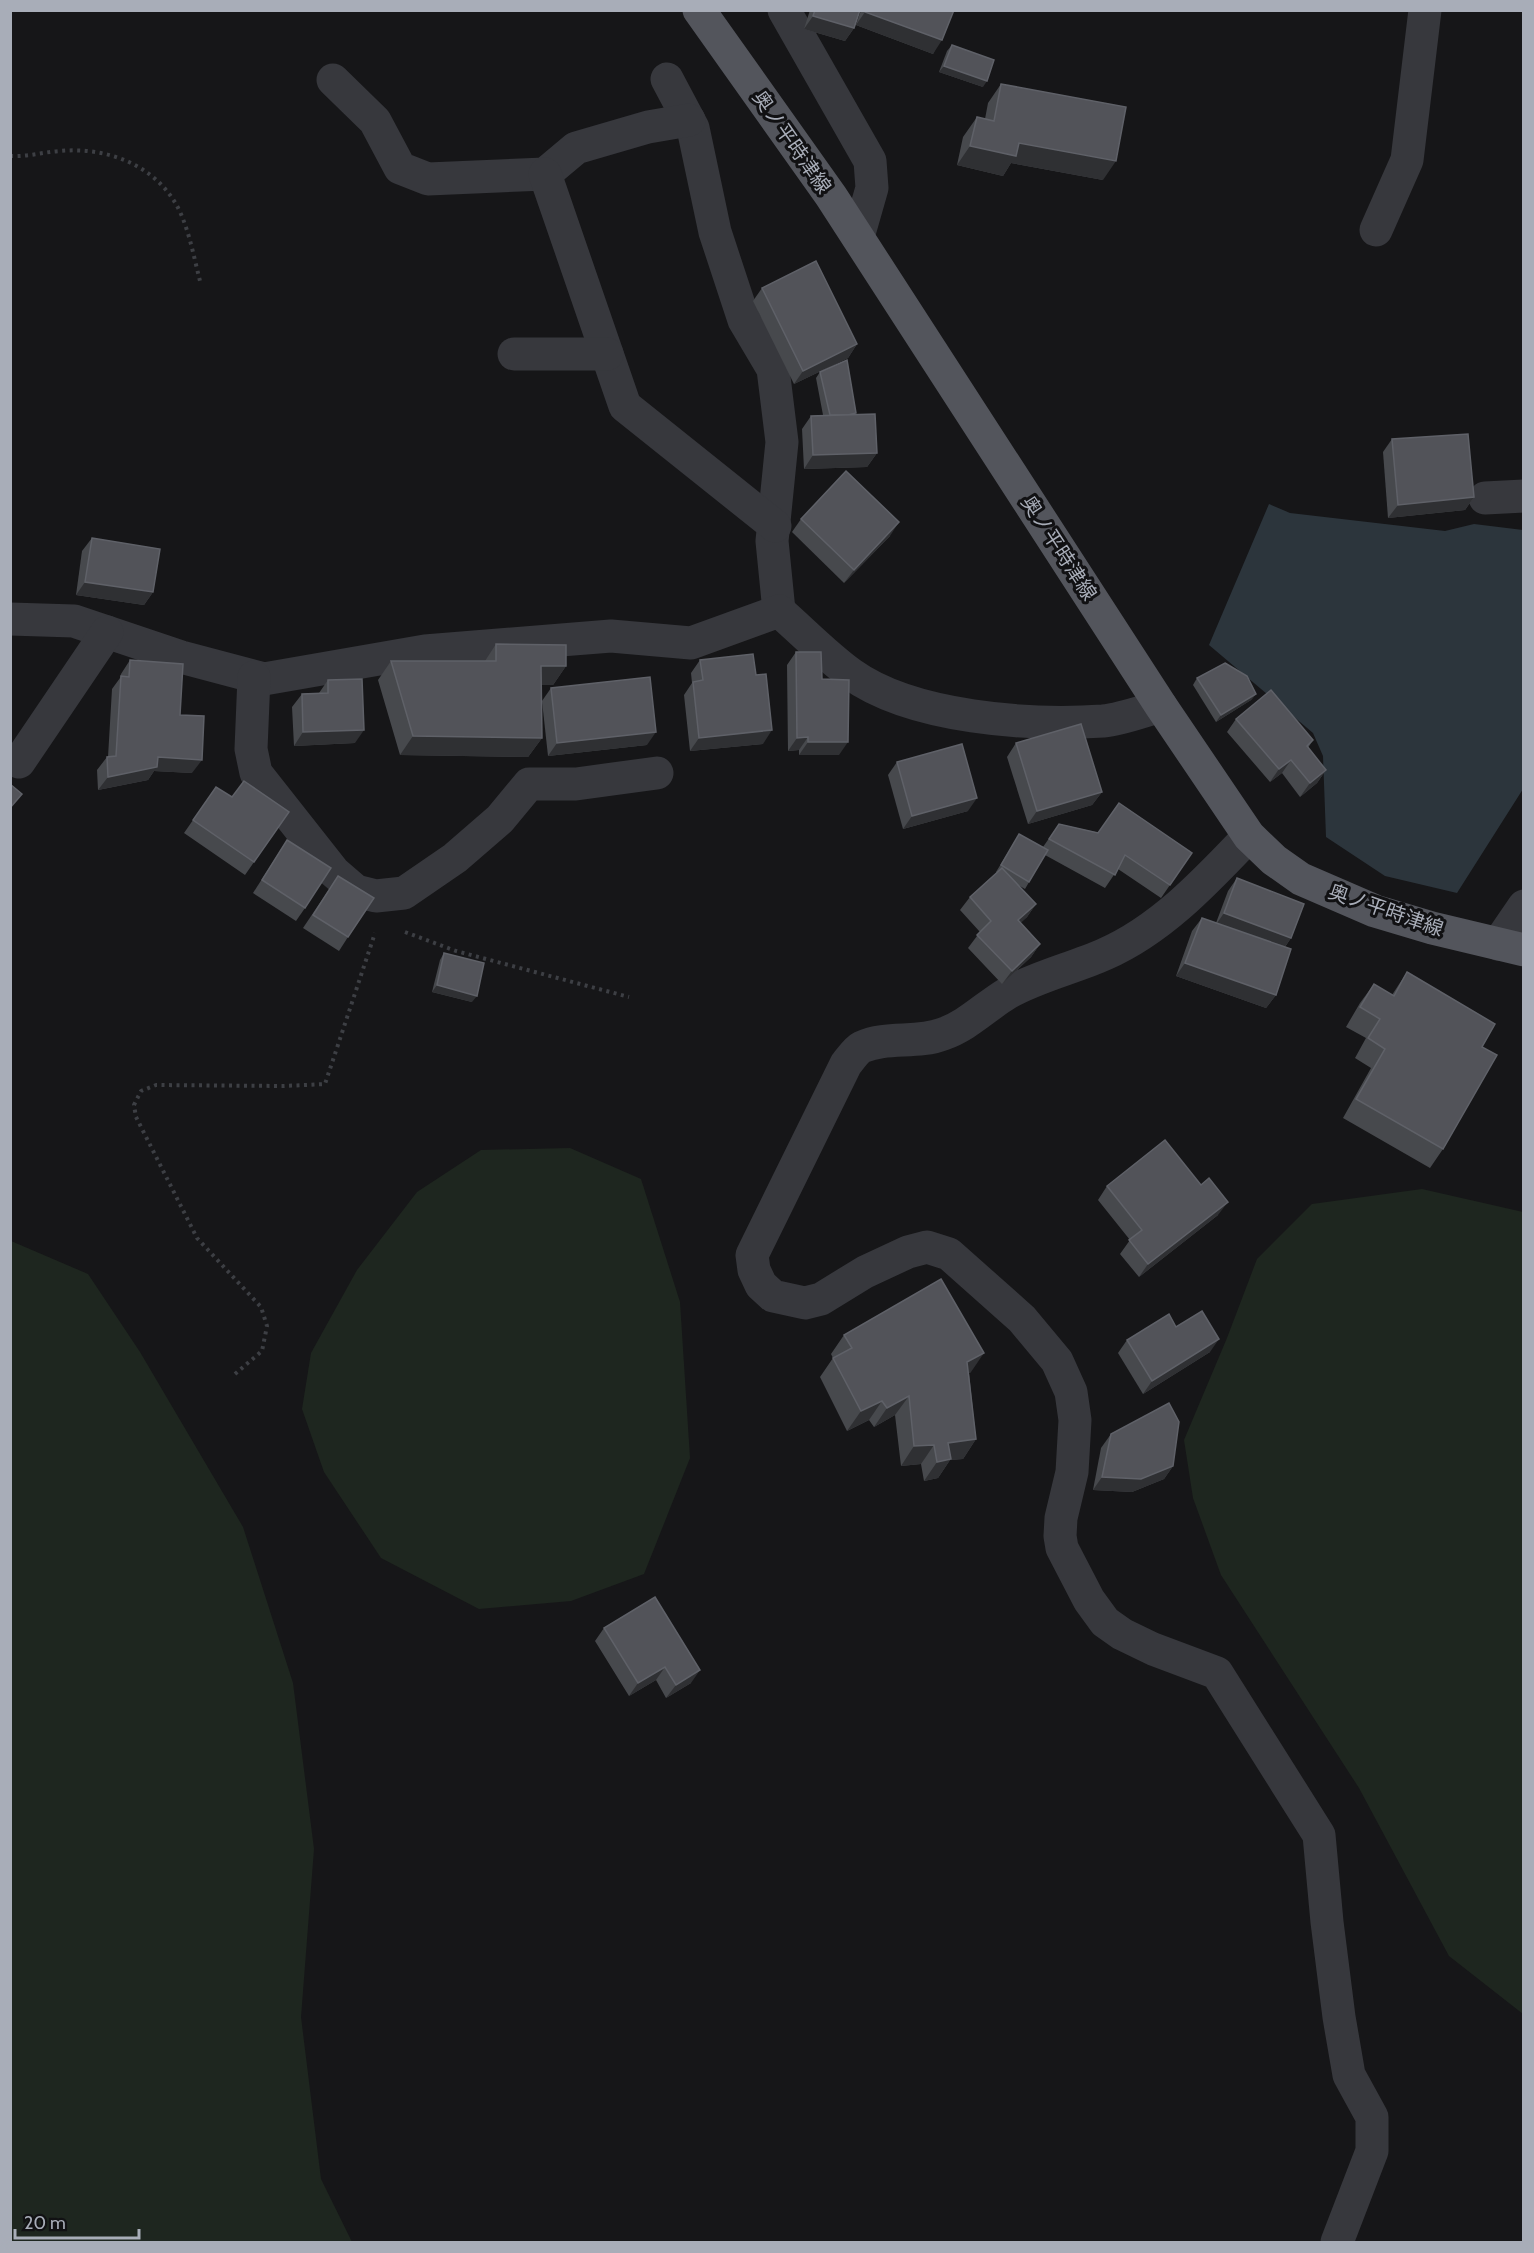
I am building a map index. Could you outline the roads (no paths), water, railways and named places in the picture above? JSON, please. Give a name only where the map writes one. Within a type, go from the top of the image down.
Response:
[{"type":"main road","name":"奥ノ平時津線","points":[[699,10],[858,237],[1161,706],[1249,836],[1274,860],[1301,879],[1375,911],[1432,928],[1511,947]]},
{"type":"street","points":[[784,10],[870,160],[872,188],[858,237]]},
{"type":"street","points":[[1376,230],[1407,160],[1425,10]]},
{"type":"street","points":[[333,80],[375,121],[400,168],[428,179],[545,174],[576,148],[648,127],[689,120]]},
{"type":"street","points":[[667,80],[693,128],[715,232],[744,320],[773,369],[782,442],[772,541],[779,611],[852,675],[892,696],[934,710],[1021,721],[1105,721],[1161,706]]},
{"type":"street","points":[[545,174],[625,406],[775,526]]},
{"type":"street","points":[[514,354],[607,354]]},
{"type":"street","points":[[1485,498],[1524,496]]},
{"type":"street","points":[[10,619],[74,621],[181,657],[264,679],[425,651],[611,636],[691,643],[779,611]]},
{"type":"street","points":[[19,762],[107,632]]},
{"type":"street","points":[[254,676],[251,749],[256,772],[334,872],[357,891],[376,896],[383,909],[455,858],[500,819],[529,784],[576,784],[657,773]]},
{"type":"street","points":[[1249,836],[1205,882],[1164,917],[1107,954],[1009,993],[943,1034],[913,1041],[879,1043],[860,1048],[846,1064],[752,1255],[754,1270],[761,1286],[773,1296],[805,1303],[820,1299],[865,1272],[908,1252],[927,1247],[949,1254],[1022,1319],[1057,1360],[1071,1392],[1075,1420],[1072,1472],[1061,1518],[1060,1536],[1062,1548],[1089,1600],[1105,1622],[1122,1634],[1153,1649],[1217,1673],[1319,1835],[1328,1934],[1349,2074],[1372,2116],[1372,2151],[1337,2242]]},
{"type":"street","points":[[1511,947],[1524,906]]}]
